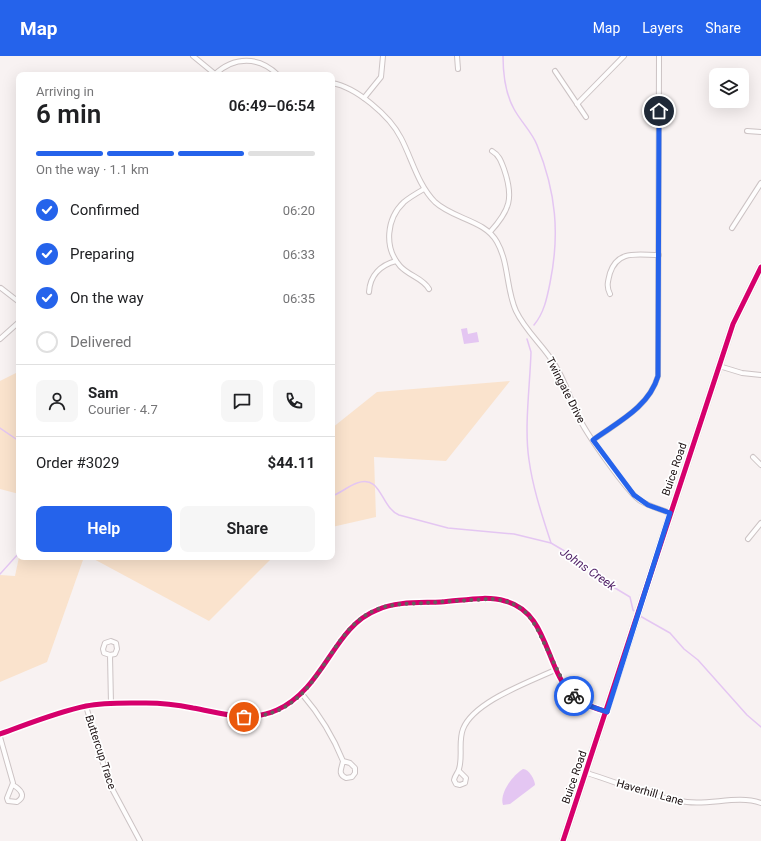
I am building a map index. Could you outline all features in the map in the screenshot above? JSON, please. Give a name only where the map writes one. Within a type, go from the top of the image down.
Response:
[{"type":"street","points":[[193,56],[212,72]]},
{"type":"street","points":[[364,98],[381,77],[383,56]]},
{"type":"street","points":[[458,56],[458,68]]},
{"type":"street","points":[[577,104],[624,56]]},
{"type":"street","points":[[593,440],[641,405],[649,396],[655,384],[658,368],[659,56]]},
{"type":"street","points":[[218,72],[229,62],[244,57],[264,61],[275,72]]},
{"type":"street","points":[[555,71],[586,117]]},
{"type":"street","points":[[335,84],[348,87],[364,98],[398,132],[424,189],[433,200],[445,211],[490,232],[505,213],[510,195],[500,157],[492,151]]},
{"type":"street","points":[[747,131],[761,132]]},
{"type":"street","points":[[732,228],[761,183]]},
{"type":"street","points":[[424,189],[403,202],[392,219],[389,230],[389,241],[396,261],[406,271],[424,282],[429,289]]},
{"type":"street","name":"Twingate Drive","points":[[490,232],[498,243],[502,252],[509,289],[516,312],[527,330],[556,366],[580,420],[634,495],[648,505],[670,513]]},
{"type":"street","points":[[610,294],[607,283],[613,266],[618,259],[628,255],[659,255]]},
{"type":"street","points":[[369,292],[371,281],[376,273],[385,265],[396,261]]},
{"type":"street","name":"Buice Road","points":[[563,841],[587,773],[670,513],[733,324],[761,267]]},
{"type":"street","points":[[1,288],[16,300]]},
{"type":"street","points":[[0,339],[16,325]]},
{"type":"street","points":[[719,366],[742,373],[761,375]]},
{"type":"street","points":[[753,457],[761,465]]},
{"type":"street","points":[[748,539],[761,523]]},
{"type":"street","points":[[0,734],[86,706],[111,704],[169,704],[227,716],[247,717],[276,711],[302,694],[313,682],[356,622],[376,610],[398,604],[493,599],[512,603],[524,610],[533,620],[566,687],[576,698],[587,705],[607,712]]},
{"type":"street","points":[[110,655],[111,704]]},
{"type":"street","points":[[459,771],[461,736],[465,724],[473,713],[485,704],[557,669]]},
{"type":"street","points":[[302,694],[326,725],[343,761],[340,771],[341,775],[346,778],[352,777],[356,773],[355,768],[350,763],[343,761]]},
{"type":"street","name":"Buttercup Trace","points":[[86,706],[109,783],[140,841]]},
{"type":"street","points":[[0,737],[11,772],[13,784],[22,794],[21,800],[17,802],[8,801],[8,794],[13,784]]},
{"type":"street","name":"Haverhill Lane","points":[[587,773],[678,801],[701,803],[742,800],[761,803]]},
{"type":"shaded area","points":[[467,328],[468,334],[477,332],[479,342],[464,344],[461,329]]},
{"type":"shaded area","points":[[16,373],[16,493],[0,489],[0,381]]},
{"type":"shaded area","points":[[510,381],[446,461],[374,457],[376,517],[335,526],[335,426],[377,392]]},
{"type":"shaded area","points":[[18,560],[83,560],[47,662],[0,682],[0,575],[15,576]]},
{"type":"shaded area","points":[[96,560],[270,560],[209,621]]},
{"type":"shaded area","points":[[523,769],[531,775],[535,785],[510,804],[503,805],[502,800],[505,790],[515,775]]},
{"type":"waterway","points":[[503,56],[504,76],[508,96],[514,109],[537,145],[548,180],[554,213],[555,247],[550,283],[543,310],[534,325]]},
{"type":"waterway","points":[[527,339],[531,352],[527,420],[529,460],[535,492],[551,543]]},
{"type":"waterway","name":"Johns Creek","points":[[0,428],[16,439]]},
{"type":"waterway","name":"Johns Creek","points":[[335,494],[354,484],[365,481],[376,487],[388,505],[399,515],[448,528],[514,534],[551,543],[573,556],[600,579],[630,597],[633,610],[637,614]]},
{"type":"waterway","points":[[0,574],[16,556]]},
{"type":"waterway","name":"Johns Creek","points":[[640,616],[670,633],[684,649],[698,660],[747,715],[761,727]]},
{"type":"cycle path","points":[[563,841],[733,324],[761,267]]},
{"type":"cycle path","points":[[0,734],[43,718],[86,706],[101,704],[158,703],[235,716],[256,716],[266,714],[277,710],[293,700],[307,687],[339,643],[362,618],[377,610],[392,605],[482,598],[505,601],[519,607],[530,617],[539,629],[557,672],[565,686],[578,700],[607,712]]},
{"type":"way so far","points":[[244,717],[263,715],[276,711],[290,704],[313,682],[356,622],[376,610],[398,604],[493,599],[503,600],[518,606],[533,620],[566,687],[574,696]]},
{"type":"route","points":[[574,696],[587,705],[607,712],[670,513],[648,505],[634,495],[593,440],[641,405],[653,391],[658,376],[659,111]]}]
